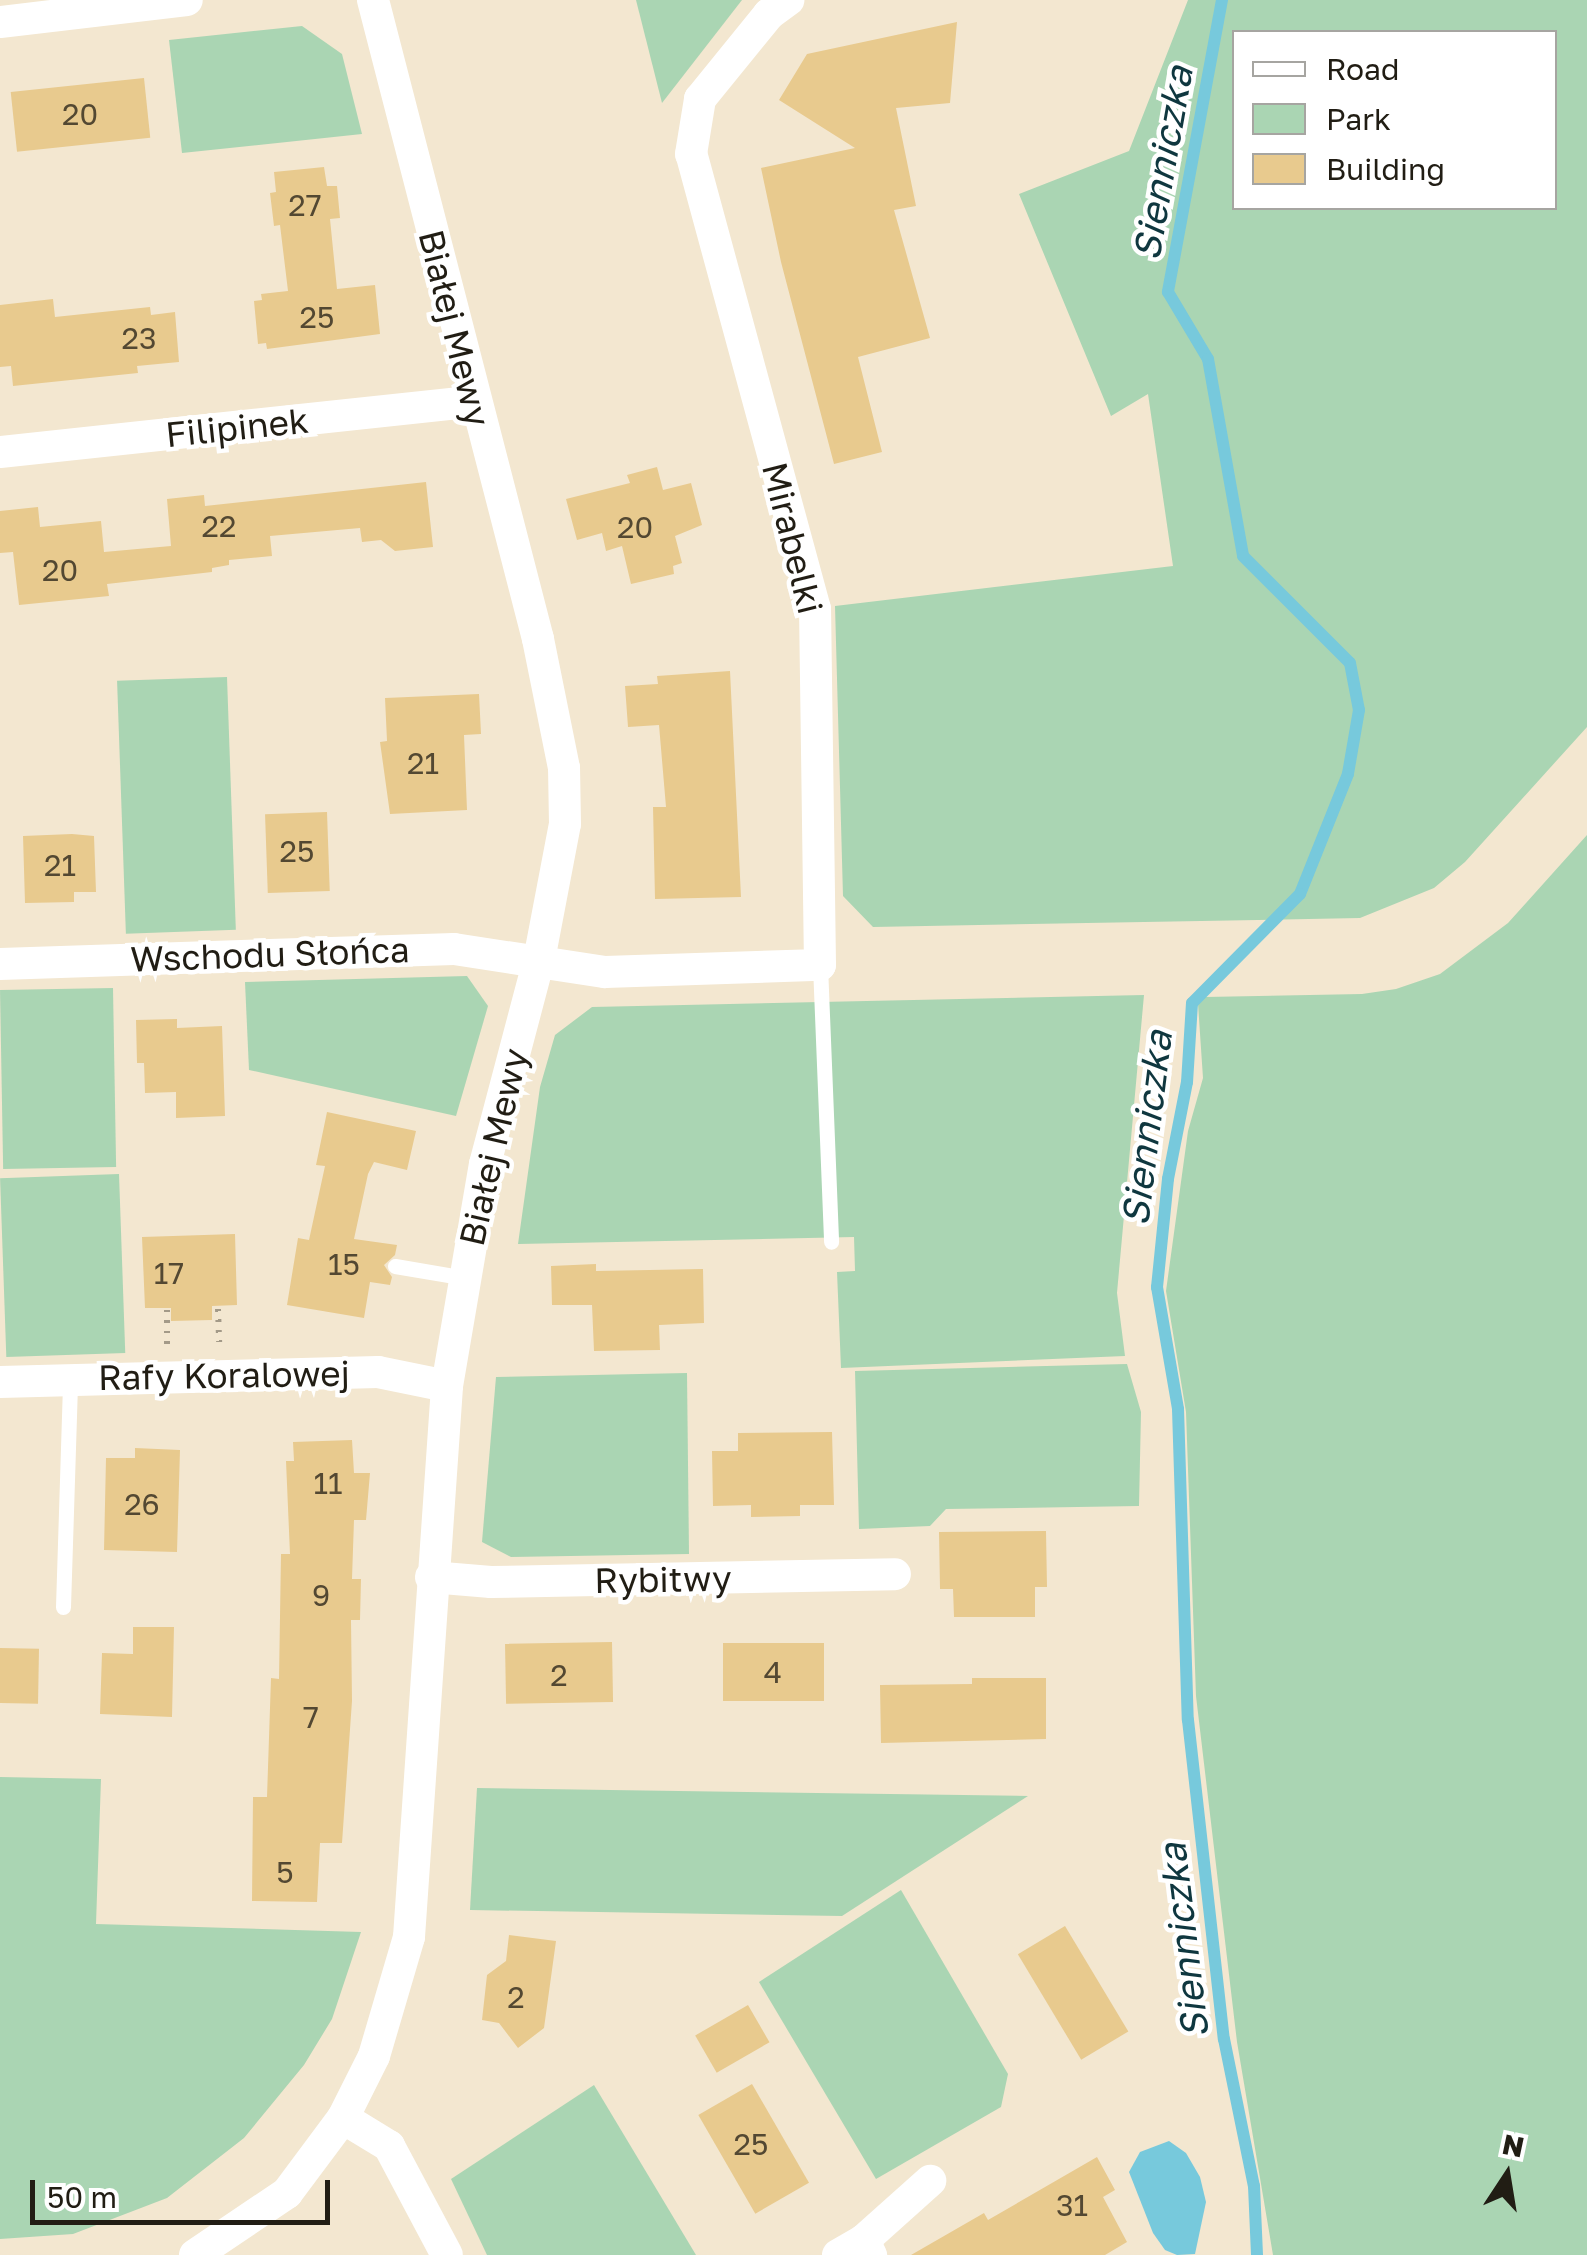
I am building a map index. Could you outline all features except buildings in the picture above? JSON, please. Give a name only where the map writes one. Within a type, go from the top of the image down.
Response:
[{"type":"street","points":[[0,22],[187,0]]},
{"type":"street","name":"Białej Mewy","points":[[202,2252],[287,2193],[343,2118],[374,2056],[409,1937],[447,1386],[493,1126],[539,960],[565,824],[564,768],[538,639],[372,0]]},
{"type":"street","name":"Mirabelki","points":[[788,0],[769,14],[700,99],[690,154],[815,609],[820,964]]},
{"type":"street","name":"Filipinek","points":[[0,452],[474,401]]},
{"type":"street","name":"Wschodu Słońca","points":[[0,964],[454,949],[606,972],[820,964]]},
{"type":"street","name":"Rafy Koralowej","points":[[0,1382],[378,1372],[447,1386]]},
{"type":"street","name":"Rybitwy","points":[[432,1577],[491,1582],[895,1574]]},
{"type":"street","points":[[343,2118],[389,2146],[447,2255]]},
{"type":"street","points":[[858,2250],[930,2182]]},
{"type":"lane","name":"Mirabelki","points":[[820,964],[831,1242]]},
{"type":"lane","points":[[396,1266],[465,1278]]},
{"type":"lane","points":[[64,1607],[70,1379]]},
{"type":"green space","points":[[636,0],[742,0],[662,103]]},
{"type":"green space","points":[[1188,0],[1587,0],[1587,727],[1465,862],[1434,888],[1360,918],[873,927],[843,896],[835,606],[1173,566],[1148,394],[1111,416],[1019,194],[1129,151]]},
{"type":"green space","points":[[302,26],[342,54],[362,134],[182,153],[169,40]]},
{"type":"green space","points":[[227,677],[236,930],[126,934],[117,681]]},
{"type":"green space","points":[[1587,835],[1587,2255],[1273,2255],[1237,2042],[1196,1696],[1186,1412],[1166,1291],[1188,1131],[1203,1078],[1198,1004],[1205,997],[1362,994],[1396,989],[1440,974],[1508,923]]},
{"type":"green space","points":[[467,976],[488,1006],[456,1116],[249,1070],[245,982]]},
{"type":"green space","points":[[113,988],[116,1167],[3,1169],[0,990]]},
{"type":"green space","points":[[1144,995],[1117,1293],[1125,1356],[841,1368],[837,1272],[855,1271],[854,1237],[518,1244],[540,1087],[555,1035],[592,1007]]},
{"type":"green space","points":[[119,1174],[125,1353],[6,1357],[0,1178]]},
{"type":"green space","points":[[1127,1364],[1141,1412],[1139,1506],[946,1509],[930,1526],[859,1529],[855,1371]]},
{"type":"green space","points":[[687,1373],[689,1554],[511,1557],[482,1542],[496,1377]]},
{"type":"green space","points":[[0,1777],[101,1779],[96,1924],[361,1932],[332,2019],[304,2065],[244,2138],[167,2198],[73,2234],[0,2239]]},
{"type":"green space","points":[[477,1788],[1028,1796],[842,1916],[470,1910]]},
{"type":"green space","points":[[901,1890],[1008,2074],[1001,2107],[876,2179],[759,1982]]},
{"type":"green space","points":[[594,2085],[696,2255],[487,2255],[451,2179]]},
{"type":"water","points":[[1169,2141],[1186,2153],[1200,2177],[1206,2202],[1195,2254],[1177,2255],[1165,2250],[1153,2233],[1129,2172],[1140,2152]]},
{"type":"waterway","name":"Sienniczka","points":[[1222,0],[1168,292],[1208,359],[1243,556],[1350,663],[1359,710],[1348,774],[1300,894],[1192,1003],[1187,1082],[1168,1179],[1157,1287],[1178,1409],[1188,1720],[1224,2039],[1254,2186],[1257,2255]]}]
